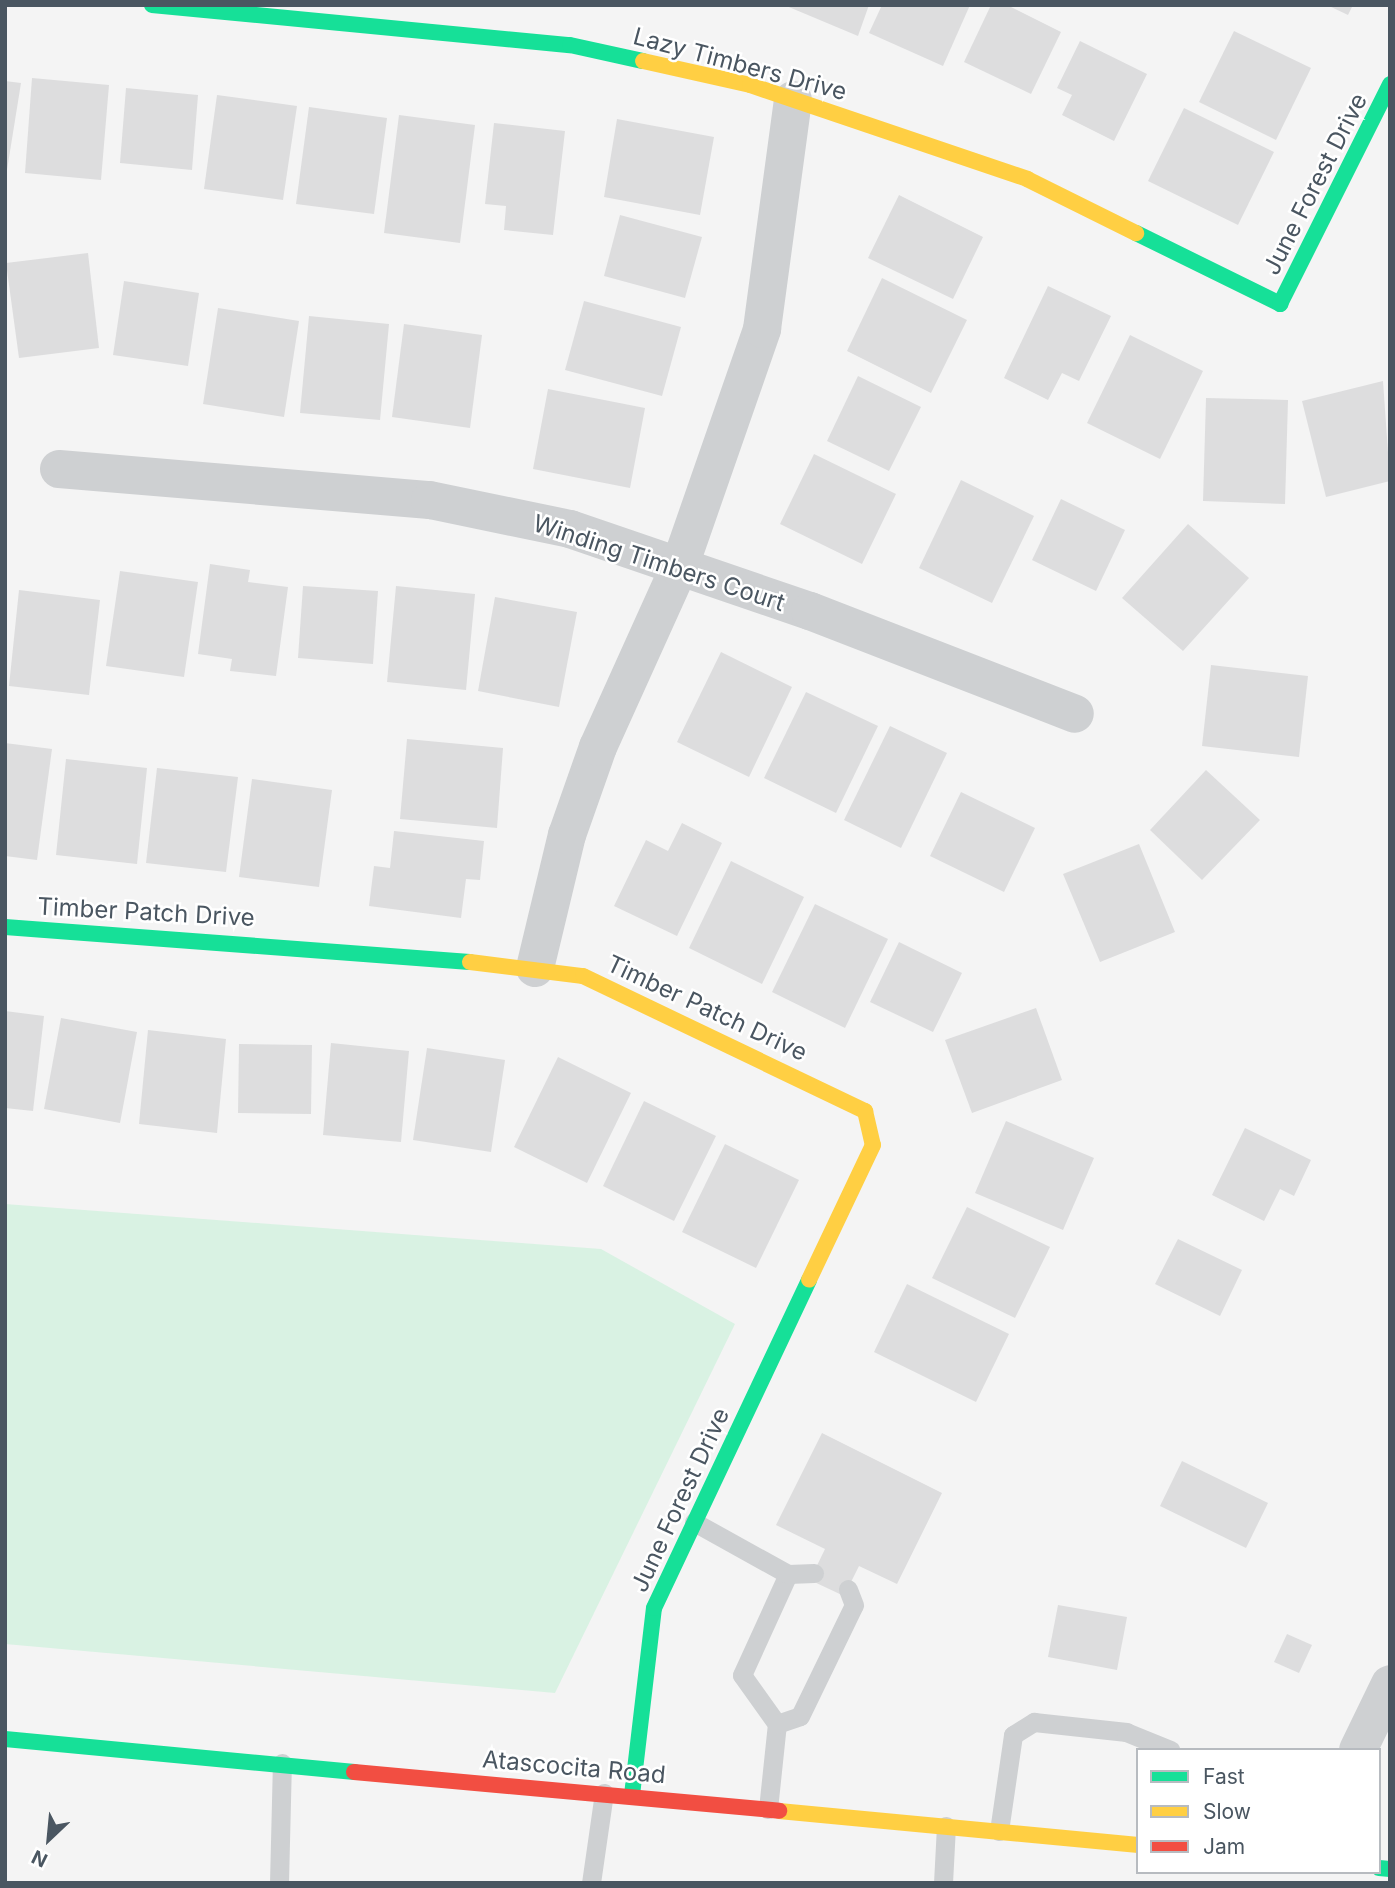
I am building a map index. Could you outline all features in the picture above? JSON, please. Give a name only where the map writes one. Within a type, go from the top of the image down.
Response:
[{"type":"street","name":"Lazy Timbers Drive","points":[[152,5],[570,44],[793,100],[1027,179],[1280,304]]},
{"type":"street","name":"June Forest Drive","points":[[1280,304],[1390,84]]},
{"type":"street","points":[[535,968],[567,835],[593,760],[679,568],[762,329],[793,100]]},
{"type":"street","name":"Winding Timbers Court","points":[[59,469],[430,500],[570,529],[1074,715]]},
{"type":"street","name":"Timber Patch Drive","points":[[5,927],[175,935],[535,968],[635,996],[864,1111],[873,1145],[772,1353]]},
{"type":"street","name":"June Forest Drive","points":[[632,1795],[654,1608],[772,1353]]},
{"type":"street","points":[[1360,1748],[1390,1684]]},
{"type":"street","name":"Atascocita Road","points":[[5,1739],[632,1795],[1136,1845]]},
{"type":"lane","points":[[694,1522],[788,1574],[814,1573]]},
{"type":"lane","points":[[768,1809],[777,1724],[742,1675],[788,1574]]},
{"type":"lane","points":[[777,1724],[800,1716],[854,1605],[848,1589]]},
{"type":"lane","points":[[999,1831],[1013,1735],[1034,1722],[1126,1732],[1165,1748]]},
{"type":"lane","points":[[279,1883],[282,1763]]},
{"type":"lane","points":[[591,1883],[604,1793]]},
{"type":"lane","points":[[943,1883],[946,1826]]},
{"type":"green space","points":[[5,1204],[601,1249],[735,1324],[555,1693],[5,1644]]},
{"type":"building","points":[[784,5],[869,5],[858,36]]},
{"type":"building","points":[[882,5],[970,5],[943,66],[869,33]]},
{"type":"building","points":[[991,5],[1007,5],[1061,32],[1031,94],[964,62]]},
{"type":"building","points":[[1327,5],[1353,5],[1348,15]]},
{"type":"building","points":[[1234,31],[1311,68],[1276,140],[1199,102]]},
{"type":"building","points":[[1080,41],[1147,74],[1114,141],[1062,115],[1072,95],[1057,88]]},
{"type":"building","points":[[32,78],[109,85],[101,180],[25,173]]},
{"type":"building","points":[[5,81],[21,83],[7,170],[5,170]]},
{"type":"building","points":[[126,88],[198,95],[192,170],[120,163]]},
{"type":"building","points":[[217,95],[297,106],[283,200],[204,189]]},
{"type":"building","points":[[309,107],[387,118],[374,214],[296,204]]},
{"type":"building","points":[[1184,108],[1274,152],[1238,225],[1148,181]]},
{"type":"building","points":[[399,115],[475,125],[460,243],[384,233]]},
{"type":"building","points":[[617,119],[714,137],[700,215],[604,197]]},
{"type":"building","points":[[494,123],[565,131],[553,235],[504,230],[506,206],[485,204]]},
{"type":"building","points":[[899,195],[983,237],[953,299],[868,258]]},
{"type":"building","points":[[620,215],[702,237],[685,298],[604,276]]},
{"type":"building","points":[[88,253],[99,348],[19,358],[6,263]]},
{"type":"building","points":[[882,278],[967,320],[931,393],[847,351]]},
{"type":"building","points":[[124,281],[199,293],[188,366],[113,355]]},
{"type":"building","points":[[1048,286],[1111,316],[1079,381],[1062,373],[1048,400],[1004,378]]},
{"type":"building","points":[[584,301],[681,327],[662,396],[565,370]]},
{"type":"building","points":[[218,308],[299,321],[284,417],[203,404]]},
{"type":"building","points":[[309,316],[389,324],[380,420],[300,413]]},
{"type":"building","points":[[404,324],[482,335],[470,428],[392,417]]},
{"type":"building","points":[[1130,335],[1203,371],[1160,459],[1087,423]]},
{"type":"building","points":[[858,376],[921,407],[889,471],[827,441]]},
{"type":"building","points":[[1383,381],[1390,481],[1326,497],[1302,401]]},
{"type":"building","points":[[548,389],[645,408],[630,488],[533,469]]},
{"type":"building","points":[[1206,398],[1288,400],[1285,504],[1203,501]]},
{"type":"building","points":[[814,454],[896,494],[862,564],[780,524]]},
{"type":"building","points":[[961,480],[1034,516],[992,603],[919,568]]},
{"type":"building","points":[[1061,499],[1125,530],[1096,591],[1032,560]]},
{"type":"building","points":[[1188,524],[1249,578],[1183,651],[1122,598]]},
{"type":"building","points":[[210,564],[250,570],[248,582],[288,587],[276,676],[230,671],[232,659],[198,654]]},
{"type":"building","points":[[120,571],[198,582],[184,677],[106,666]]},
{"type":"building","points":[[303,586],[378,591],[373,664],[298,658]]},
{"type":"building","points":[[396,586],[475,594],[466,690],[387,682]]},
{"type":"building","points":[[19,590],[100,600],[89,695],[9,686]]},
{"type":"building","points":[[495,597],[577,612],[559,707],[478,691]]},
{"type":"building","points":[[721,652],[792,687],[749,777],[677,742]]},
{"type":"building","points":[[1211,665],[1308,676],[1299,757],[1202,746]]},
{"type":"building","points":[[806,692],[878,726],[836,813],[764,778]]},
{"type":"building","points":[[890,726],[947,753],[901,848],[844,820]]},
{"type":"building","points":[[407,739],[503,748],[497,828],[400,819]]},
{"type":"building","points":[[5,743],[52,749],[37,860],[5,856]]},
{"type":"building","points":[[66,759],[147,768],[137,864],[56,855]]},
{"type":"building","points":[[157,768],[238,777],[226,872],[146,863]]},
{"type":"building","points":[[1206,770],[1260,820],[1202,880],[1150,830]]},
{"type":"building","points":[[252,779],[332,790],[319,887],[239,877]]},
{"type":"building","points":[[961,792],[1035,828],[1004,892],[930,856]]},
{"type":"building","points":[[682,823],[722,843],[677,936],[614,906],[646,840],[668,851]]},
{"type":"building","points":[[394,831],[484,841],[480,880],[466,879],[461,918],[369,906],[374,866],[390,868]]},
{"type":"building","points":[[1139,844],[1175,932],[1100,962],[1063,874]]},
{"type":"building","points":[[731,861],[804,897],[762,984],[689,948]]},
{"type":"building","points":[[815,904],[888,939],[845,1028],[772,992]]},
{"type":"building","points":[[899,942],[962,973],[933,1032],[870,1002]]},
{"type":"building","points":[[1036,1008],[1062,1080],[972,1113],[945,1040]]},
{"type":"building","points":[[5,1011],[44,1016],[33,1111],[5,1108]]},
{"type":"building","points":[[61,1018],[137,1032],[120,1123],[44,1109]]},
{"type":"building","points":[[148,1030],[226,1039],[217,1133],[139,1124]]},
{"type":"building","points":[[331,1043],[409,1051],[401,1142],[323,1135]]},
{"type":"building","points":[[239,1044],[312,1045],[311,1114],[238,1113]]},
{"type":"building","points":[[427,1048],[505,1060],[491,1152],[413,1140]]},
{"type":"building","points":[[558,1057],[631,1093],[587,1183],[514,1147]]},
{"type":"building","points":[[644,1101],[716,1136],[674,1221],[603,1186]]},
{"type":"building","points":[[1006,1121],[1094,1158],[1063,1230],[975,1193]]},
{"type":"building","points":[[1245,1128],[1311,1160],[1294,1196],[1280,1189],[1264,1221],[1212,1195]]},
{"type":"building","points":[[725,1144],[799,1180],[756,1268],[682,1232]]},
{"type":"building","points":[[967,1207],[1050,1247],[1015,1318],[932,1278]]},
{"type":"building","points":[[1178,1239],[1242,1270],[1220,1316],[1155,1284]]},
{"type":"building","points":[[907,1284],[1009,1334],[976,1402],[874,1352]]},
{"type":"building","points":[[822,1433],[942,1493],[897,1584],[859,1566],[844,1596],[810,1580],[825,1549],[776,1525]]},
{"type":"building","points":[[1182,1461],[1268,1503],[1246,1548],[1160,1506]]},
{"type":"building","points":[[1058,1605],[1127,1617],[1117,1670],[1048,1657]]},
{"type":"building","points":[[1287,1634],[1312,1645],[1299,1673],[1274,1662]]},
{"type":"traffic: fast","points":[[152,5],[570,45],[643,61]]},
{"type":"traffic: fast","points":[[1136,233],[1280,304],[1390,84]]},
{"type":"traffic: fast","points":[[5,927],[470,962]]},
{"type":"traffic: fast","points":[[632,1795],[654,1608],[809,1280]]},
{"type":"traffic: fast","points":[[5,1739],[354,1772]]},
{"type":"traffic: fast","points":[[1381,1868],[1390,1869]]},
{"type":"traffic: slow","points":[[643,61],[750,85],[1027,179],[1136,233]]},
{"type":"traffic: slow","points":[[470,962],[583,976],[865,1111],[873,1145],[809,1280]]},
{"type":"traffic: slow","points":[[779,1811],[1136,1845]]},
{"type":"traffic: jam","points":[[354,1772],[779,1811]]}]
